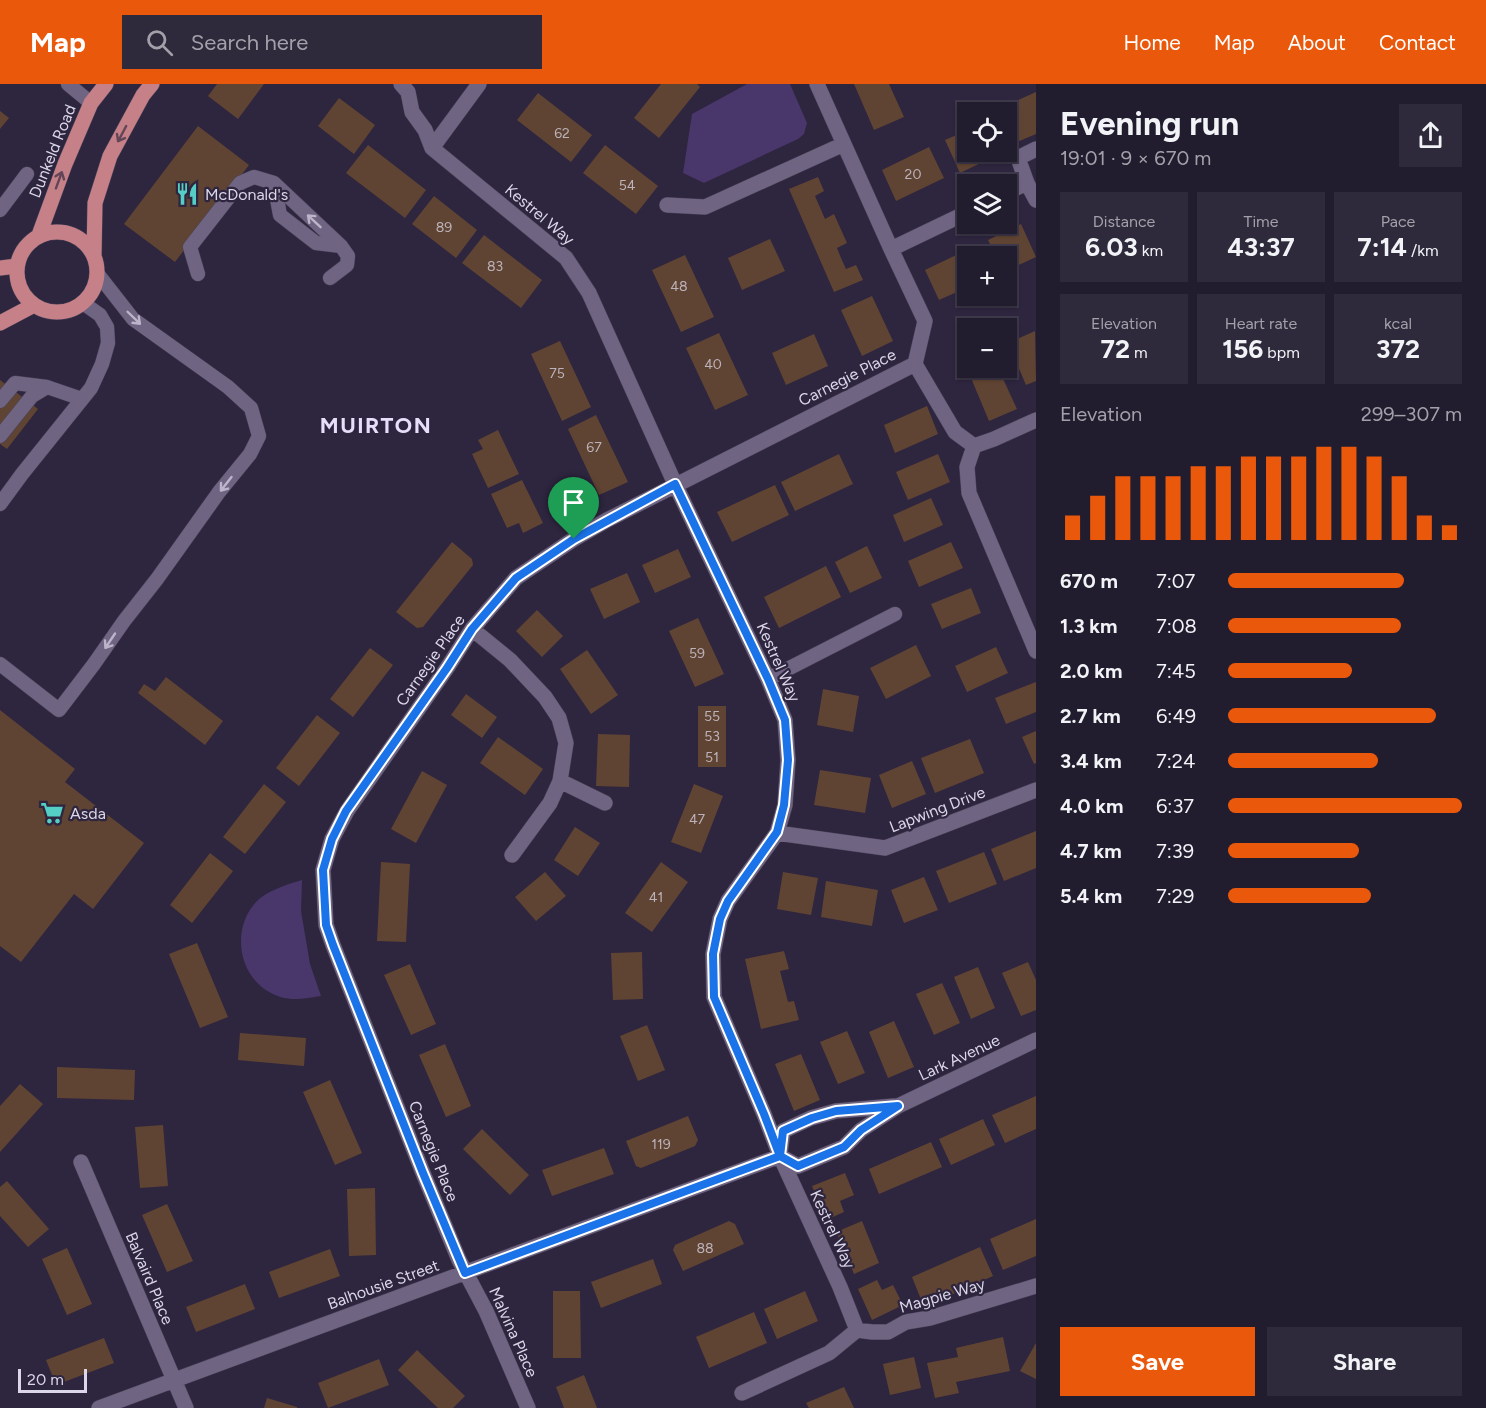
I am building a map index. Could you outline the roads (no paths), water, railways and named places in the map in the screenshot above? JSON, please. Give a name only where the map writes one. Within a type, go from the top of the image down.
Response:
[{"type":"main road","name":"Dunkeld Road","points":[[39,235],[65,164],[91,103],[106,84]]},
{"type":"main road","points":[[94,256],[87,245],[71,234],[52,231],[39,235],[21,253],[17,266],[20,288],[34,305],[46,311],[72,310],[91,294],[97,273],[94,256],[95,203],[110,156],[143,95],[152,84]]},
{"type":"main road","points":[[0,268],[17,266]]},
{"type":"main road","points":[[0,323],[34,305]]},
{"type":"street","name":"Kestrel Way","points":[[401,84],[408,92],[412,112],[426,130],[432,147],[566,258],[589,293],[785,720],[788,760],[784,805],[777,832],[728,901],[720,919],[713,954],[714,997],[780,1156],[840,1287],[857,1330]]},
{"type":"street","points":[[432,147],[479,84]]},
{"type":"street","name":"Carnegie Place","points":[[465,1273],[423,1173],[326,925],[323,870],[332,839],[346,811],[472,629],[516,578],[582,534],[675,484],[915,364],[925,321],[817,84]]},
{"type":"street","points":[[667,205],[705,207],[844,144]]},
{"type":"street","points":[[1036,149],[1018,158],[1036,200]]},
{"type":"street","points":[[1017,188],[1028,183]]},
{"type":"street","points":[[891,249],[957,217]]},
{"type":"street","points":[[915,364],[955,432],[974,446]]},
{"type":"street","points":[[974,446],[1036,420]]},
{"type":"street","points":[[974,446],[967,467],[969,493],[1036,651]]},
{"type":"street","points":[[472,629],[510,660],[545,697],[559,718],[566,743],[560,781],[550,803],[512,855]]},
{"type":"street","points":[[560,781],[605,803]]},
{"type":"street","name":"Lapwing Drive","points":[[777,832],[885,848],[1036,790]]},
{"type":"street","name":"Lark Avenue","points":[[898,1106],[836,1111],[812,1118],[783,1131],[780,1156],[798,1166],[844,1147],[861,1130],[898,1106],[1036,1040]]},
{"type":"street","name":"Balhousie Street","points":[[99,1408],[780,1156]]},
{"type":"street","name":"Balvaird Place","points":[[81,1162],[186,1408]]},
{"type":"street","name":"Malvina Place","points":[[465,1273],[486,1311],[528,1408]]},
{"type":"street","name":"Magpie Way","points":[[857,1330],[888,1332],[906,1322],[930,1318],[1036,1286]]},
{"type":"street","points":[[742,1392],[829,1353],[857,1330]]},
{"type":"lane","points":[[68,84],[91,103]]},
{"type":"lane","points":[[0,210],[27,174]]},
{"type":"lane","points":[[198,274],[190,248],[240,183],[254,177],[274,183],[341,246],[348,256],[347,265],[330,279]]},
{"type":"lane","points":[[274,183],[280,215],[316,243],[341,246]]},
{"type":"lane","points":[[0,664],[59,710],[219,492],[250,454],[259,436],[251,408],[228,387],[133,319],[97,273]]},
{"type":"lane","points":[[0,504],[87,394],[102,364],[108,344],[107,327],[100,315],[83,303]]},
{"type":"lane","points":[[0,401],[15,382],[87,394]]},
{"type":"lane","points":[[0,436],[32,396],[47,387]]},
{"type":"lane","points":[[768,679],[895,614]]},
{"type":"place","name":"McDonald's","points":[[187,194]]},
{"type":"place","name":"Asda","points":[[52,813]]},
{"type":"district","name":"MUIRTON","points":[[376,425]]}]
